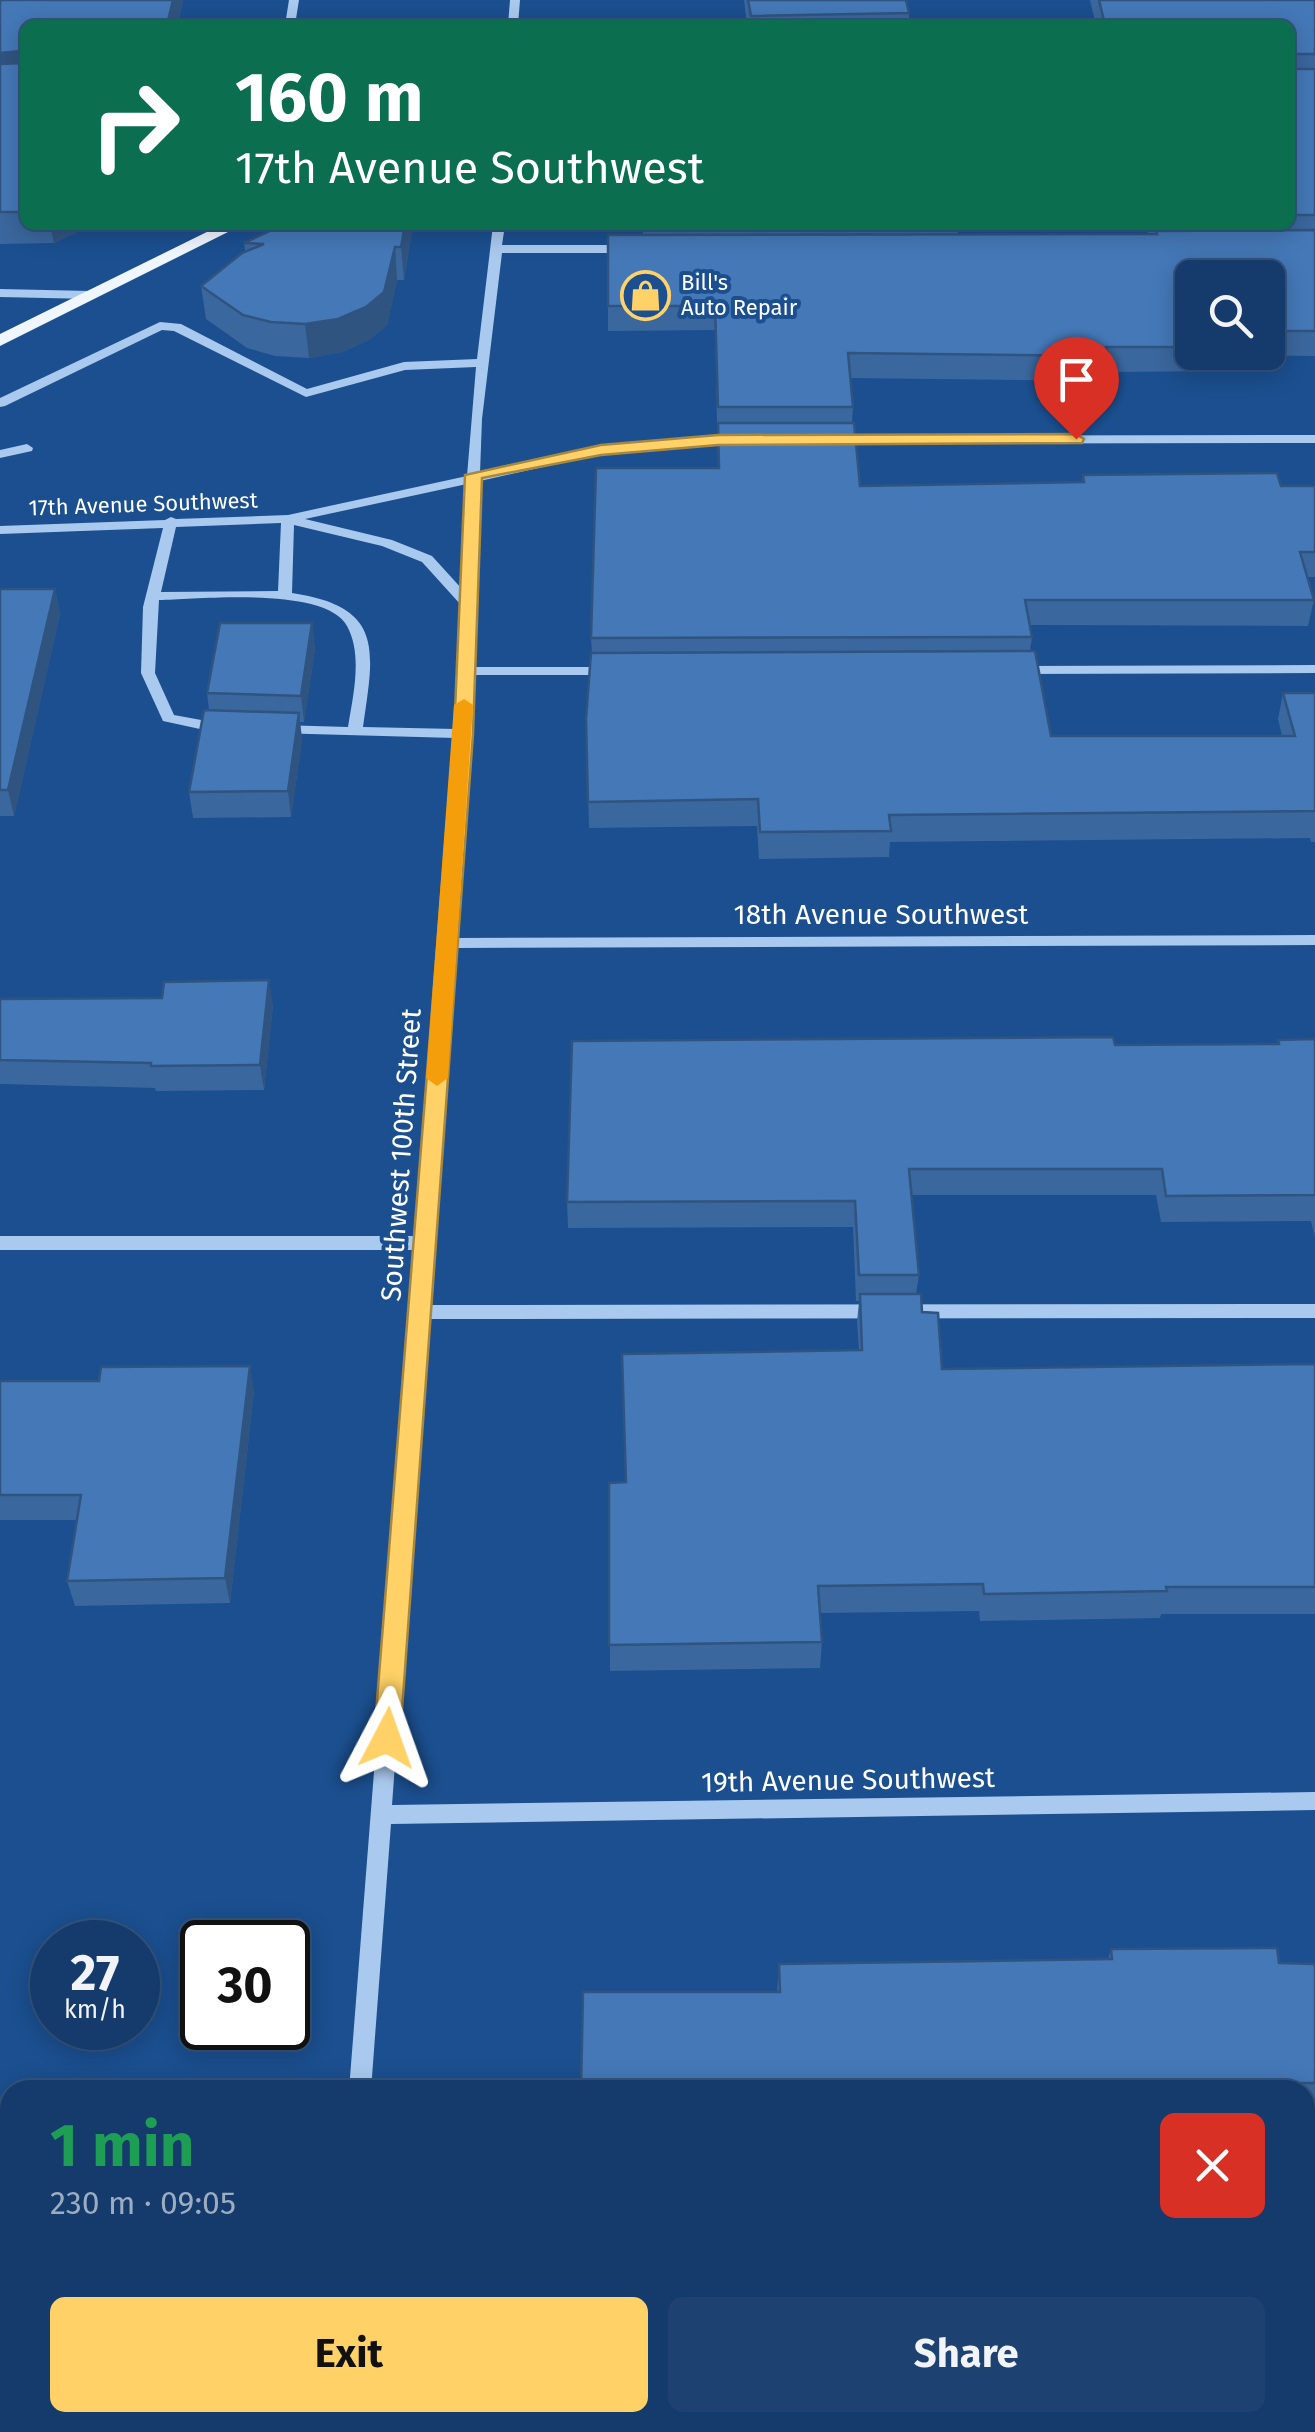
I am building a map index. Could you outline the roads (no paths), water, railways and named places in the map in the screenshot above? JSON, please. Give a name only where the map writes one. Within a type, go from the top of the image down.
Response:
[{"type":"main road","points":[[0,341],[222,230]]},
{"type":"street","name":"Southwest 100th Street","points":[[361,2080],[464,734],[466,602],[480,363],[499,230]]},
{"type":"street","points":[[498,249],[657,249]]},
{"type":"street","points":[[0,293],[91,295]]},
{"type":"street","points":[[0,403],[160,326],[176,326],[306,393],[404,366],[480,363]]},
{"type":"street","points":[[817,440],[1315,439]]},
{"type":"street","name":"17th Avenue Southwest","points":[[0,530],[288,518],[601,450],[757,440]]},
{"type":"street","points":[[0,454],[27,448]]},
{"type":"street","points":[[284,597],[288,518]]},
{"type":"street","name":"17th Avenue Southwest","points":[[288,518],[387,543],[427,560],[466,602]]},
{"type":"street","points":[[171,521],[153,596],[148,673],[168,718],[214,729],[249,730]]},
{"type":"street","points":[[153,596],[284,597],[326,602],[350,616],[360,642],[355,732]]},
{"type":"street","points":[[998,670],[1315,669]]},
{"type":"street","points":[[464,671],[622,671]]},
{"type":"street","points":[[267,730],[464,734]]},
{"type":"street","name":"18th Avenue Southwest","points":[[447,944],[1315,940]]},
{"type":"street","points":[[0,1243],[424,1243]]},
{"type":"street","points":[[418,1312],[1315,1310]]},
{"type":"street","name":"19th Avenue Southwest","points":[[381,1815],[1315,1801]]},
{"type":"place","name":"Bill's Auto Repair","points":[[646,295]]}]
